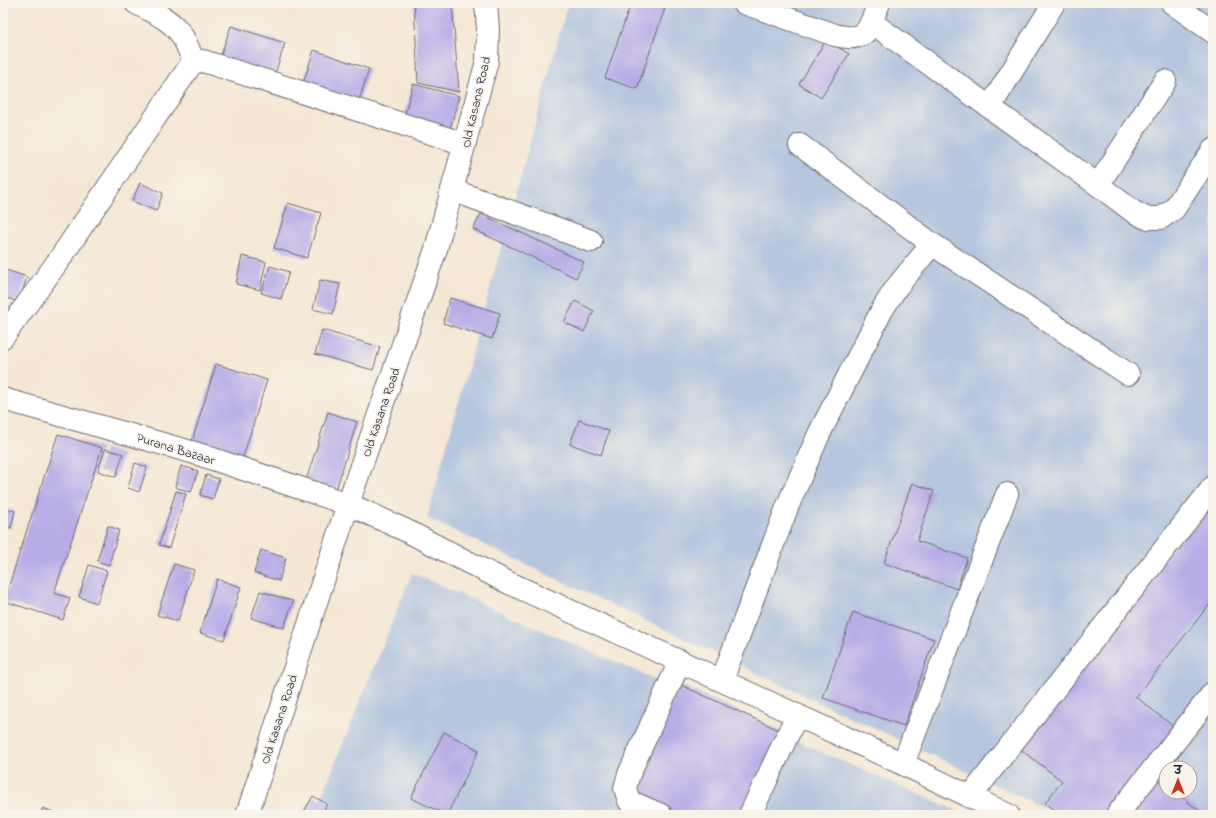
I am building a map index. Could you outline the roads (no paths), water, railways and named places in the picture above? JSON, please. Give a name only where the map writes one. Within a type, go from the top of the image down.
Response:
[{"type":"street","points":[[136,3],[168,22],[180,33],[194,62]]},
{"type":"street","name":"Old Kasana Road","points":[[247,815],[348,504],[436,248],[486,61],[488,29],[486,3]]},
{"type":"street","points":[[744,3],[835,35],[850,38],[862,35],[867,31],[875,13],[990,107],[1134,212],[1146,218],[1160,218],[1174,209],[1213,150]]},
{"type":"street","points":[[990,107],[1054,3]]},
{"type":"street","points":[[1172,3],[1213,32]]},
{"type":"street","points":[[3,337],[59,260],[194,62],[203,61],[465,144]]},
{"type":"street","points":[[1098,185],[1165,82]]},
{"type":"street","points":[[800,146],[932,244],[1128,374]]},
{"type":"street","points":[[452,190],[591,241]]},
{"type":"street","points":[[722,680],[788,505],[819,434],[882,310],[896,288],[932,244]]},
{"type":"street","name":"Purana Bazaar","points":[[3,399],[195,453],[348,504],[405,530],[505,581],[903,764],[1001,814]]},
{"type":"street","points":[[970,797],[1213,487]]},
{"type":"street","points":[[903,764],[1007,494]]},
{"type":"street","points":[[661,815],[629,801],[625,788],[628,774],[680,661]]},
{"type":"street","points":[[1117,815],[1213,693]]},
{"type":"street","points":[[750,815],[797,715]]}]
